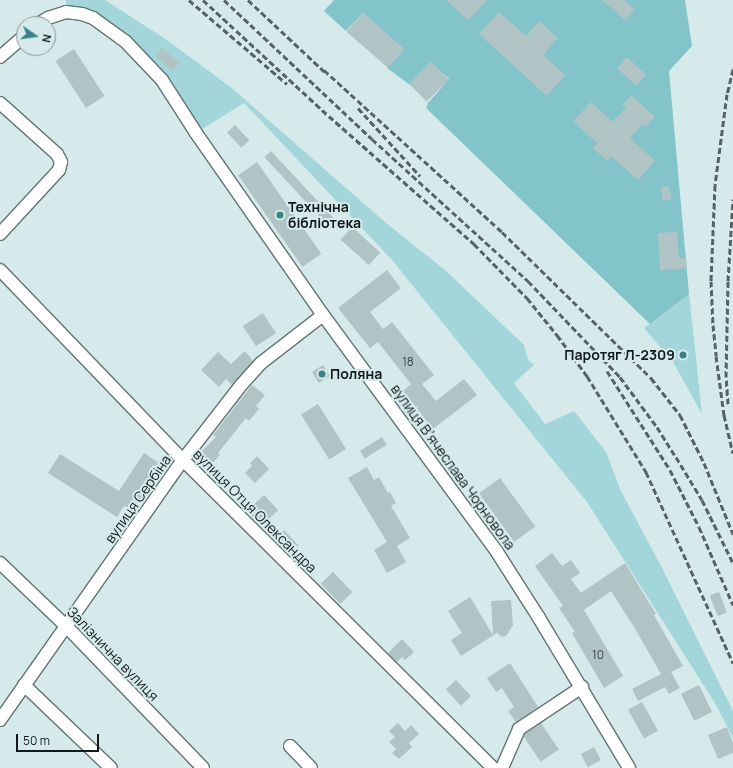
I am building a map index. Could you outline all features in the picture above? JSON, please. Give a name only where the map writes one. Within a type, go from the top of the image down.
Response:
[{"type":"street","name":"вулиця Вʼячеслава Чорновола","points":[[54,16],[60,13],[71,12],[87,15],[113,31],[142,57],[166,86],[196,133],[323,315],[497,552],[582,687],[629,768]]},
{"type":"street","points":[[0,57],[16,43]]},
{"type":"street","points":[[0,103],[61,159],[59,170],[0,234]]},
{"type":"street","name":"вулиця Отця Олександра","points":[[0,270],[183,460],[493,768]]},
{"type":"street","name":"вулиця Сербіна","points":[[0,720],[183,460],[251,372],[323,315]]},
{"type":"street","name":"Залізнична вулиця","points":[[0,563],[66,626],[203,768]]},
{"type":"street","points":[[24,685],[111,768]]},
{"type":"street","points":[[502,768],[519,729],[582,687]]},
{"type":"street","points":[[290,746],[311,768]]},
{"type":"shaded area","points":[[66,0],[105,0],[167,40],[233,89],[386,223],[445,270],[524,345],[528,359],[534,365],[514,383],[545,424],[574,411],[606,452],[621,491],[661,566],[733,711],[733,738],[715,703],[587,502],[392,260],[244,103],[196,133],[173,97],[113,31],[66,12]]},
{"type":"shaded area","points":[[334,0],[685,0],[692,46],[669,71],[689,294],[650,324],[426,108],[428,103],[449,79],[431,63],[410,85],[387,68],[403,49],[363,13],[346,31],[324,11]]},
{"type":"shaded area","points":[[689,294],[702,414],[673,362],[644,328]]},
{"type":"building","points":[[446,0],[487,0],[468,20]]},
{"type":"building","points":[[602,0],[624,0],[635,10],[625,20]]},
{"type":"building","points":[[499,12],[526,36],[539,21],[558,38],[543,55],[565,75],[547,96],[479,34]]},
{"type":"building","points":[[363,13],[405,49],[388,68],[347,32]]},
{"type":"building","points":[[162,48],[180,63],[173,71],[155,56]]},
{"type":"building","points":[[74,49],[104,96],[86,108],[56,61]]},
{"type":"building","points":[[627,57],[646,75],[636,86],[617,68]]},
{"type":"building","points":[[431,62],[449,80],[427,102],[409,84]]},
{"type":"building","points":[[631,95],[655,117],[646,127],[642,124],[630,138],[655,161],[638,180],[611,156],[607,161],[593,148],[597,143],[573,121],[591,102],[613,122],[626,107],[623,105]]},
{"type":"building","points":[[235,125],[249,140],[241,148],[227,133]]},
{"type":"building","points":[[271,151],[334,219],[328,225],[264,157]]},
{"type":"building","name":"Технічна бібліотека","points":[[257,162],[321,254],[302,267],[238,175]]},
{"type":"building","points":[[669,186],[672,199],[663,201],[660,188]]},
{"type":"building","points":[[352,227],[380,252],[369,265],[341,240]]},
{"type":"building","points":[[677,232],[679,258],[686,258],[687,268],[660,270],[658,233]]},
{"type":"building","points":[[387,270],[401,288],[370,312],[383,329],[392,322],[434,375],[422,384],[436,401],[464,379],[477,395],[433,429],[403,391],[411,384],[378,342],[370,348],[338,308]]},
{"type":"building","points":[[263,313],[276,333],[256,346],[243,326]]},
{"type":"building","points":[[245,351],[253,361],[232,385],[226,379],[219,387],[201,370],[218,352],[231,364]]},
{"type":"building","name":"Поляна","points":[[323,365],[330,376],[319,383],[312,372]]},
{"type":"building","points":[[252,385],[265,395],[256,406],[259,409],[249,421],[246,418],[218,453],[220,455],[207,469],[196,457],[216,437],[213,435]]},
{"type":"building","points":[[318,404],[346,449],[329,460],[301,415]]},
{"type":"building","points":[[382,437],[387,445],[365,458],[360,451]]},
{"type":"building","points":[[144,453],[162,465],[133,511],[124,506],[117,517],[48,473],[60,454],[119,491]]},
{"type":"building","points":[[257,456],[269,469],[255,483],[245,473],[252,466],[250,463]]},
{"type":"building","points":[[367,467],[374,480],[379,477],[388,493],[390,492],[396,503],[391,506],[410,538],[397,546],[406,562],[387,573],[374,550],[387,542],[348,478]]},
{"type":"building","points":[[500,478],[535,527],[514,542],[479,493]]},
{"type":"building","points":[[264,495],[278,510],[262,526],[247,511]]},
{"type":"building","points":[[284,530],[298,545],[289,554],[274,539]]},
{"type":"building","points":[[552,553],[562,566],[571,560],[580,573],[571,579],[581,593],[625,563],[656,614],[654,615],[683,666],[671,672],[680,688],[669,694],[665,687],[638,701],[632,689],[661,674],[611,591],[584,610],[623,676],[604,688],[572,633],[575,632],[559,608],[563,606],[535,566]]},
{"type":"building","points":[[333,572],[352,592],[340,604],[321,584]]},
{"type":"building","points":[[719,592],[727,613],[718,616],[710,596]]},
{"type":"building","points":[[470,597],[493,635],[491,601],[511,600],[513,625],[506,636],[502,637],[497,633],[461,656],[451,640],[462,633],[448,611]]},
{"type":"building","points":[[402,639],[414,652],[405,660],[402,657],[397,662],[388,653]]},
{"type":"building","points":[[510,663],[538,707],[516,722],[508,711],[514,707],[502,688],[496,692],[487,678]]},
{"type":"building","points":[[456,680],[471,696],[461,706],[446,690]]},
{"type":"building","points":[[699,685],[712,712],[694,721],[681,694]]},
{"type":"building","points":[[642,702],[658,731],[644,739],[628,710]]},
{"type":"building","points":[[398,723],[405,731],[411,725],[419,734],[409,743],[412,747],[399,759],[392,753],[396,749],[389,742],[395,737],[389,731]]},
{"type":"building","points":[[541,723],[559,750],[541,762],[523,735]]},
{"type":"building","points":[[727,727],[733,743],[733,753],[718,759],[708,735]]},
{"type":"building","points":[[594,747],[601,760],[588,767],[581,754]]},
{"type":"railway","points":[[189,0],[287,84]]},
{"type":"railway","points":[[203,0],[322,110],[474,244],[527,298],[557,335],[587,376],[646,472],[733,663]]},
{"type":"railway","points":[[224,0],[372,139],[528,281],[620,377],[657,427],[676,457],[702,500],[733,563]]},
{"type":"railway","points":[[248,0],[327,74]]},
{"type":"railway","points":[[733,69],[727,94],[715,185],[711,281],[716,356],[724,415],[733,453]]},
{"type":"railway","points":[[324,70],[502,232],[651,378],[680,415],[704,463],[733,534]]},
{"type":"railway","points":[[358,108],[420,176]]},
{"type":"railway","points":[[728,404],[726,377],[728,281],[733,199]]},
{"type":"railway","points":[[607,371],[670,470],[699,527],[733,605]]},
{"type":"place","name":"Технічна бібліотека","points":[[280,215]]},
{"type":"place","name":"Паротяг Л-2309","points":[[683,355]]},
{"type":"place","name":"Поляна","points":[[322,374]]}]
